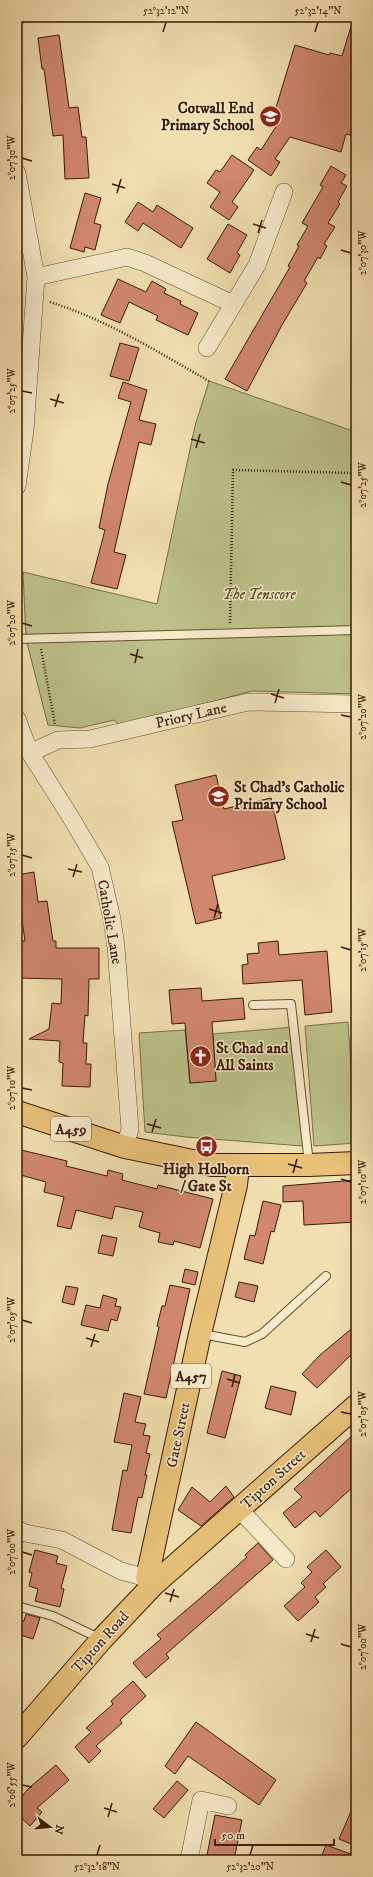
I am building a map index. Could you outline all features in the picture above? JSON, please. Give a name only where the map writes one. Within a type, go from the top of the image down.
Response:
[{"type":"main road","name":"A459","points":[[17,1112],[125,1147],[212,1165],[309,1166],[356,1163]]},
{"type":"main road","name":"Gate Street","points":[[150,1581],[200,1334],[236,1185],[238,1166]]},
{"type":"main road","name":"Tipton Street","points":[[188,1552],[356,1406]]},
{"type":"main road","name":"Tipton Road","points":[[17,1736],[102,1639],[150,1581],[188,1552]]},
{"type":"street","points":[[17,173],[36,277],[25,430],[17,486]]},
{"type":"street","points":[[207,348],[257,265],[284,192]]},
{"type":"street","points":[[36,277],[127,257],[145,263],[233,304]]},
{"type":"street","name":"Priory Lane","points":[[30,753],[58,740],[90,739],[248,702],[356,704]]},
{"type":"street","name":"Catholic Lane","points":[[17,719],[30,753],[100,867],[112,919],[120,992],[130,1129],[125,1147]]},
{"type":"street","points":[[239,1509],[286,1559]]},
{"type":"street","points":[[17,1529],[25,1533],[62,1540],[121,1571],[150,1581]]},
{"type":"street","points":[[189,1860],[201,1800],[228,1806]]},
{"type":"lane","points":[[17,639],[356,630]]},
{"type":"lane","points":[[253,1005],[291,1004],[309,1166]]},
{"type":"lane","points":[[200,1334],[245,1342],[262,1334],[326,1276]]},
{"type":"lane","points":[[17,1606],[54,1616],[102,1639]]},
{"type":"path","points":[[17,23],[65,17]]},
{"type":"path","points":[[34,296],[76,310],[140,342],[208,381]]},
{"type":"path","points":[[230,634],[232,470],[356,473]]},
{"type":"path","points":[[39,638],[56,729]]},
{"type":"green space","name":"The Tenscore","points":[[209,381],[356,432],[356,694],[252,691],[121,726],[114,720],[80,728],[48,725],[26,639],[23,572],[157,604],[195,426]]},
{"type":"green space","points":[[348,1022],[356,1143],[314,1146],[305,1026]]},
{"type":"green space","points":[[294,1027],[303,1146],[186,1137],[145,1132],[139,1033],[185,1030],[190,1083],[216,1080],[213,1034]]},
{"type":"building","points":[[353,20],[356,20],[356,125],[353,136],[346,134],[341,152],[290,137],[275,159],[280,162],[271,176],[248,160],[257,147],[261,150],[277,125],[271,124],[295,45],[329,55],[330,53],[342,56]]},
{"type":"building","points":[[59,35],[69,108],[78,107],[82,137],[86,137],[89,178],[65,179],[63,135],[53,136],[44,69],[42,69],[38,38]]},
{"type":"building","points":[[232,155],[254,170],[232,202],[238,207],[229,220],[210,207],[220,192],[207,183],[216,170],[220,172]]},
{"type":"building","points":[[331,166],[346,175],[341,183],[347,186],[338,202],[340,204],[328,223],[335,227],[324,244],[327,246],[320,259],[318,257],[304,281],[307,283],[282,325],[247,391],[225,379],[290,267],[288,266],[299,246],[297,245],[308,226],[302,223],[323,187],[320,185]]},
{"type":"building","points":[[85,193],[101,198],[94,223],[101,225],[95,250],[85,247],[84,252],[70,248]]},
{"type":"building","points":[[138,202],[153,212],[157,205],[193,228],[181,248],[143,223],[138,231],[125,222]]},
{"type":"building","points":[[228,224],[247,235],[237,253],[240,255],[230,273],[207,259]]},
{"type":"building","points":[[118,279],[146,292],[152,281],[166,289],[164,293],[181,301],[180,304],[198,313],[188,335],[156,320],[158,316],[129,302],[120,323],[101,315]]},
{"type":"building","points":[[120,343],[139,348],[129,381],[110,376]]},
{"type":"building","points":[[123,382],[147,390],[139,420],[156,424],[151,445],[139,442],[114,552],[126,555],[117,589],[91,583],[105,530],[99,528],[108,484],[131,402],[118,398]]},
{"type":"building","points":[[216,775],[224,809],[271,798],[285,859],[212,876],[221,918],[196,924],[172,822],[183,820],[175,785]]},
{"type":"building","points":[[34,872],[38,902],[47,901],[53,941],[56,941],[56,948],[99,948],[99,979],[89,979],[88,1016],[85,1015],[83,1043],[87,1043],[86,1064],[91,1064],[90,1087],[62,1086],[63,1063],[59,1062],[60,1041],[29,1039],[49,1029],[52,1003],[61,1004],[62,979],[17,978],[17,941],[25,941],[19,900],[17,900],[17,875]]},
{"type":"building","points":[[278,941],[279,955],[327,951],[332,1012],[305,1015],[302,980],[243,984],[242,965],[248,964],[247,954],[259,953],[258,943]]},
{"type":"building","name":"St Chad and All Saints","points":[[201,988],[202,1001],[243,998],[245,1019],[212,1022],[216,1081],[190,1083],[185,1023],[172,1024],[169,990]]},
{"type":"building","points":[[17,1149],[67,1161],[66,1166],[107,1176],[108,1170],[123,1174],[122,1180],[157,1189],[158,1185],[213,1199],[200,1248],[174,1241],[173,1245],[158,1242],[160,1233],[139,1227],[143,1212],[115,1206],[112,1219],[76,1210],[71,1229],[57,1226],[64,1197],[44,1192],[46,1182],[17,1174]]},
{"type":"building","points":[[356,1180],[356,1222],[304,1225],[303,1201],[283,1202],[283,1186]]},
{"type":"building","points":[[263,1201],[281,1205],[274,1232],[271,1231],[263,1264],[244,1259],[250,1235],[255,1236]]},
{"type":"building","points":[[102,1235],[117,1238],[113,1256],[98,1253]]},
{"type":"building","points":[[185,1269],[198,1272],[195,1285],[182,1282]]},
{"type":"building","points":[[239,1282],[258,1286],[254,1302],[235,1297]]},
{"type":"building","points":[[170,1285],[190,1289],[166,1398],[144,1394],[159,1327],[157,1326],[162,1306],[165,1306]]},
{"type":"building","points":[[66,1286],[78,1288],[74,1305],[62,1302]]},
{"type":"building","points":[[103,1295],[117,1299],[115,1306],[121,1307],[117,1321],[111,1319],[108,1331],[81,1325],[86,1305],[100,1308]]},
{"type":"building","points":[[356,1325],[356,1350],[317,1388],[302,1374],[320,1355]]},
{"type":"building","points":[[222,1371],[241,1376],[225,1438],[207,1433]]},
{"type":"building","points":[[271,1386],[296,1392],[291,1415],[265,1408]]},
{"type":"building","points":[[124,1393],[141,1397],[135,1422],[146,1424],[143,1435],[150,1436],[146,1453],[150,1454],[145,1475],[147,1475],[142,1498],[138,1497],[131,1533],[112,1530],[123,1470],[127,1471],[132,1445],[114,1442]]},
{"type":"building","points":[[356,1432],[356,1484],[320,1517],[315,1511],[295,1528],[283,1513],[302,1497],[294,1489]]},
{"type":"building","points":[[226,1486],[234,1497],[201,1526],[178,1510],[192,1487],[210,1502]]},
{"type":"building","points":[[258,1543],[273,1560],[166,1654],[169,1658],[146,1678],[133,1663],[161,1639],[157,1635],[247,1557],[245,1555]]},
{"type":"building","points":[[35,1550],[58,1556],[56,1563],[67,1566],[61,1588],[64,1589],[60,1607],[35,1601],[38,1589],[29,1586],[32,1573],[29,1572]]},
{"type":"building","points":[[326,1550],[341,1567],[323,1584],[326,1587],[315,1597],[319,1602],[298,1621],[284,1606],[305,1587],[301,1583],[312,1572],[307,1567]]},
{"type":"building","points":[[26,1614],[40,1618],[33,1639],[17,1634],[17,1619],[24,1621]]},
{"type":"building","points":[[133,1681],[146,1696],[120,1720],[122,1723],[96,1746],[101,1751],[89,1763],[75,1747],[91,1732],[86,1728],[113,1704],[111,1701]]},
{"type":"building","points":[[196,1722],[276,1780],[259,1805],[188,1756],[175,1774],[165,1766]]},
{"type":"building","points":[[56,1765],[69,1780],[37,1808],[42,1812],[30,1826],[17,1814],[17,1802],[29,1788]]},
{"type":"building","points":[[177,1781],[188,1790],[164,1818],[153,1809]]},
{"type":"building","points":[[356,1800],[356,1846],[339,1839]]},
{"type":"building","points":[[215,1815],[242,1820],[234,1860],[206,1860]]},
{"type":"building","points":[[326,1845],[356,1856],[356,1860],[320,1860]]},
{"type":"place","name":"Cotwall End Primary School","points":[[270,117]]},
{"type":"place","name":"St Chad's Catholic Primary School","points":[[218,796]]},
{"type":"place","name":"St Chad and All Saints","points":[[201,1057]]},
{"type":"place","name":"High Holborn / Gate St","points":[[206,1146]]}]
